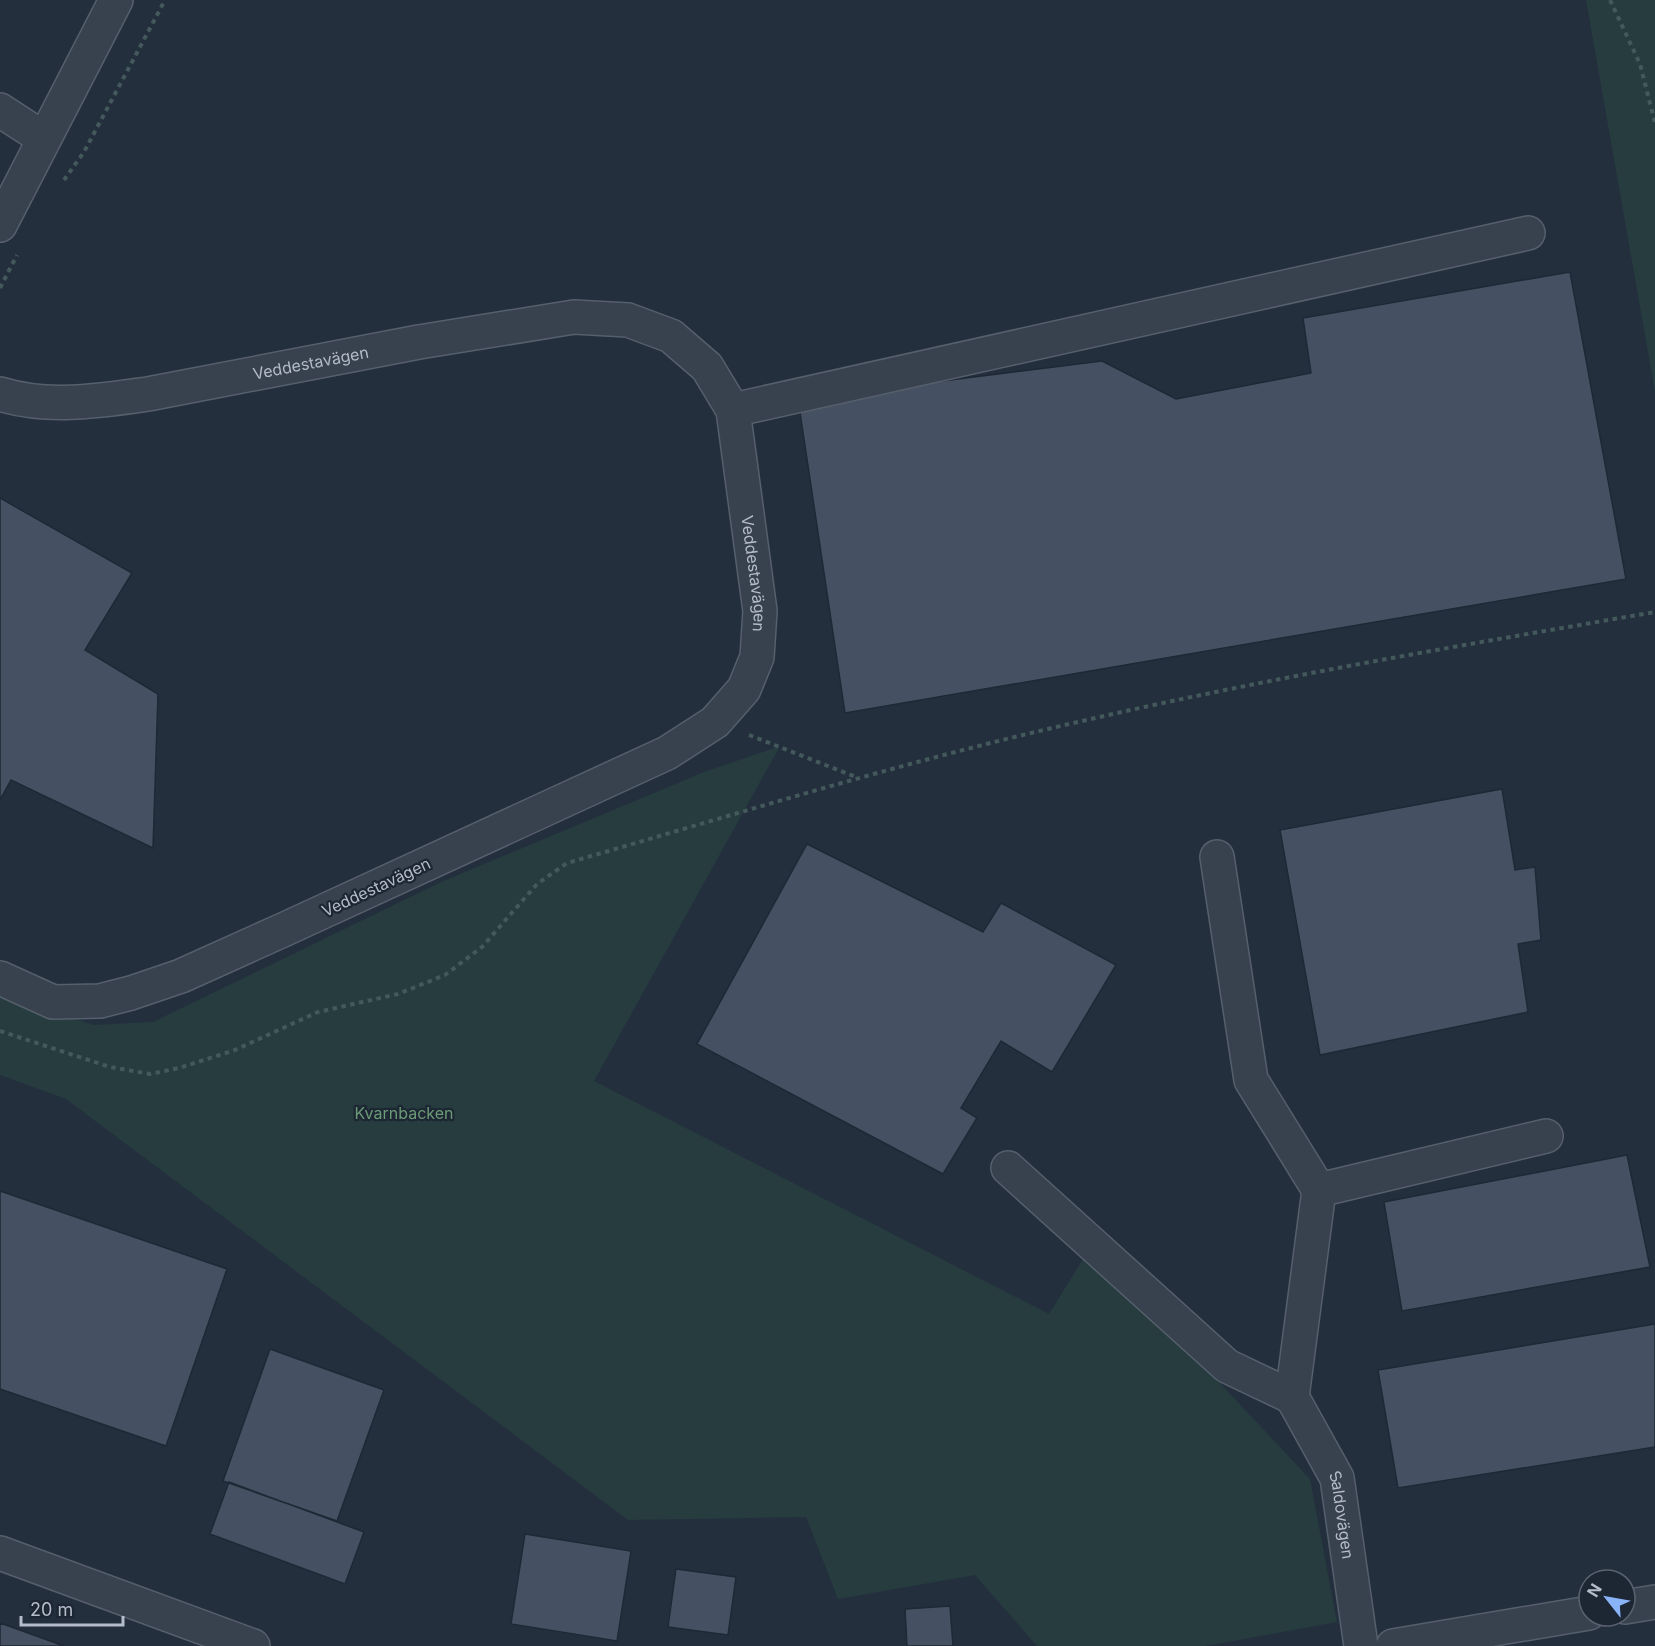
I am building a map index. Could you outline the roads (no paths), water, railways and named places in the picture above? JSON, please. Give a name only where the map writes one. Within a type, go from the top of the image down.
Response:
[{"type":"street","points":[[0,225],[116,0]]},
{"type":"street","points":[[0,110],[43,138]]},
{"type":"street","points":[[733,410],[1528,233]]},
{"type":"street","name":"Veddestavägen","points":[[0,393],[51,403],[116,399],[419,342],[574,317],[628,320],[671,336],[707,367],[733,410],[760,611],[757,657],[744,689],[715,722],[668,753],[181,976],[100,1002],[53,1002],[0,978]]},
{"type":"street","points":[[1008,1168],[1227,1366],[1292,1397],[1319,1190],[1251,1080],[1216,857]]},
{"type":"street","points":[[1319,1190],[1546,1136]]},
{"type":"street","name":"Saldovägen","points":[[1292,1397],[1337,1478],[1361,1646]]},
{"type":"street","points":[[0,1553],[253,1646]]},
{"type":"street","points":[[1637,1605],[1655,1602]]},
{"type":"street","points":[[1393,1646],[1577,1615]]},
{"type":"park label","name":"Kvarnbacken","points":[[404,1113]]}]
